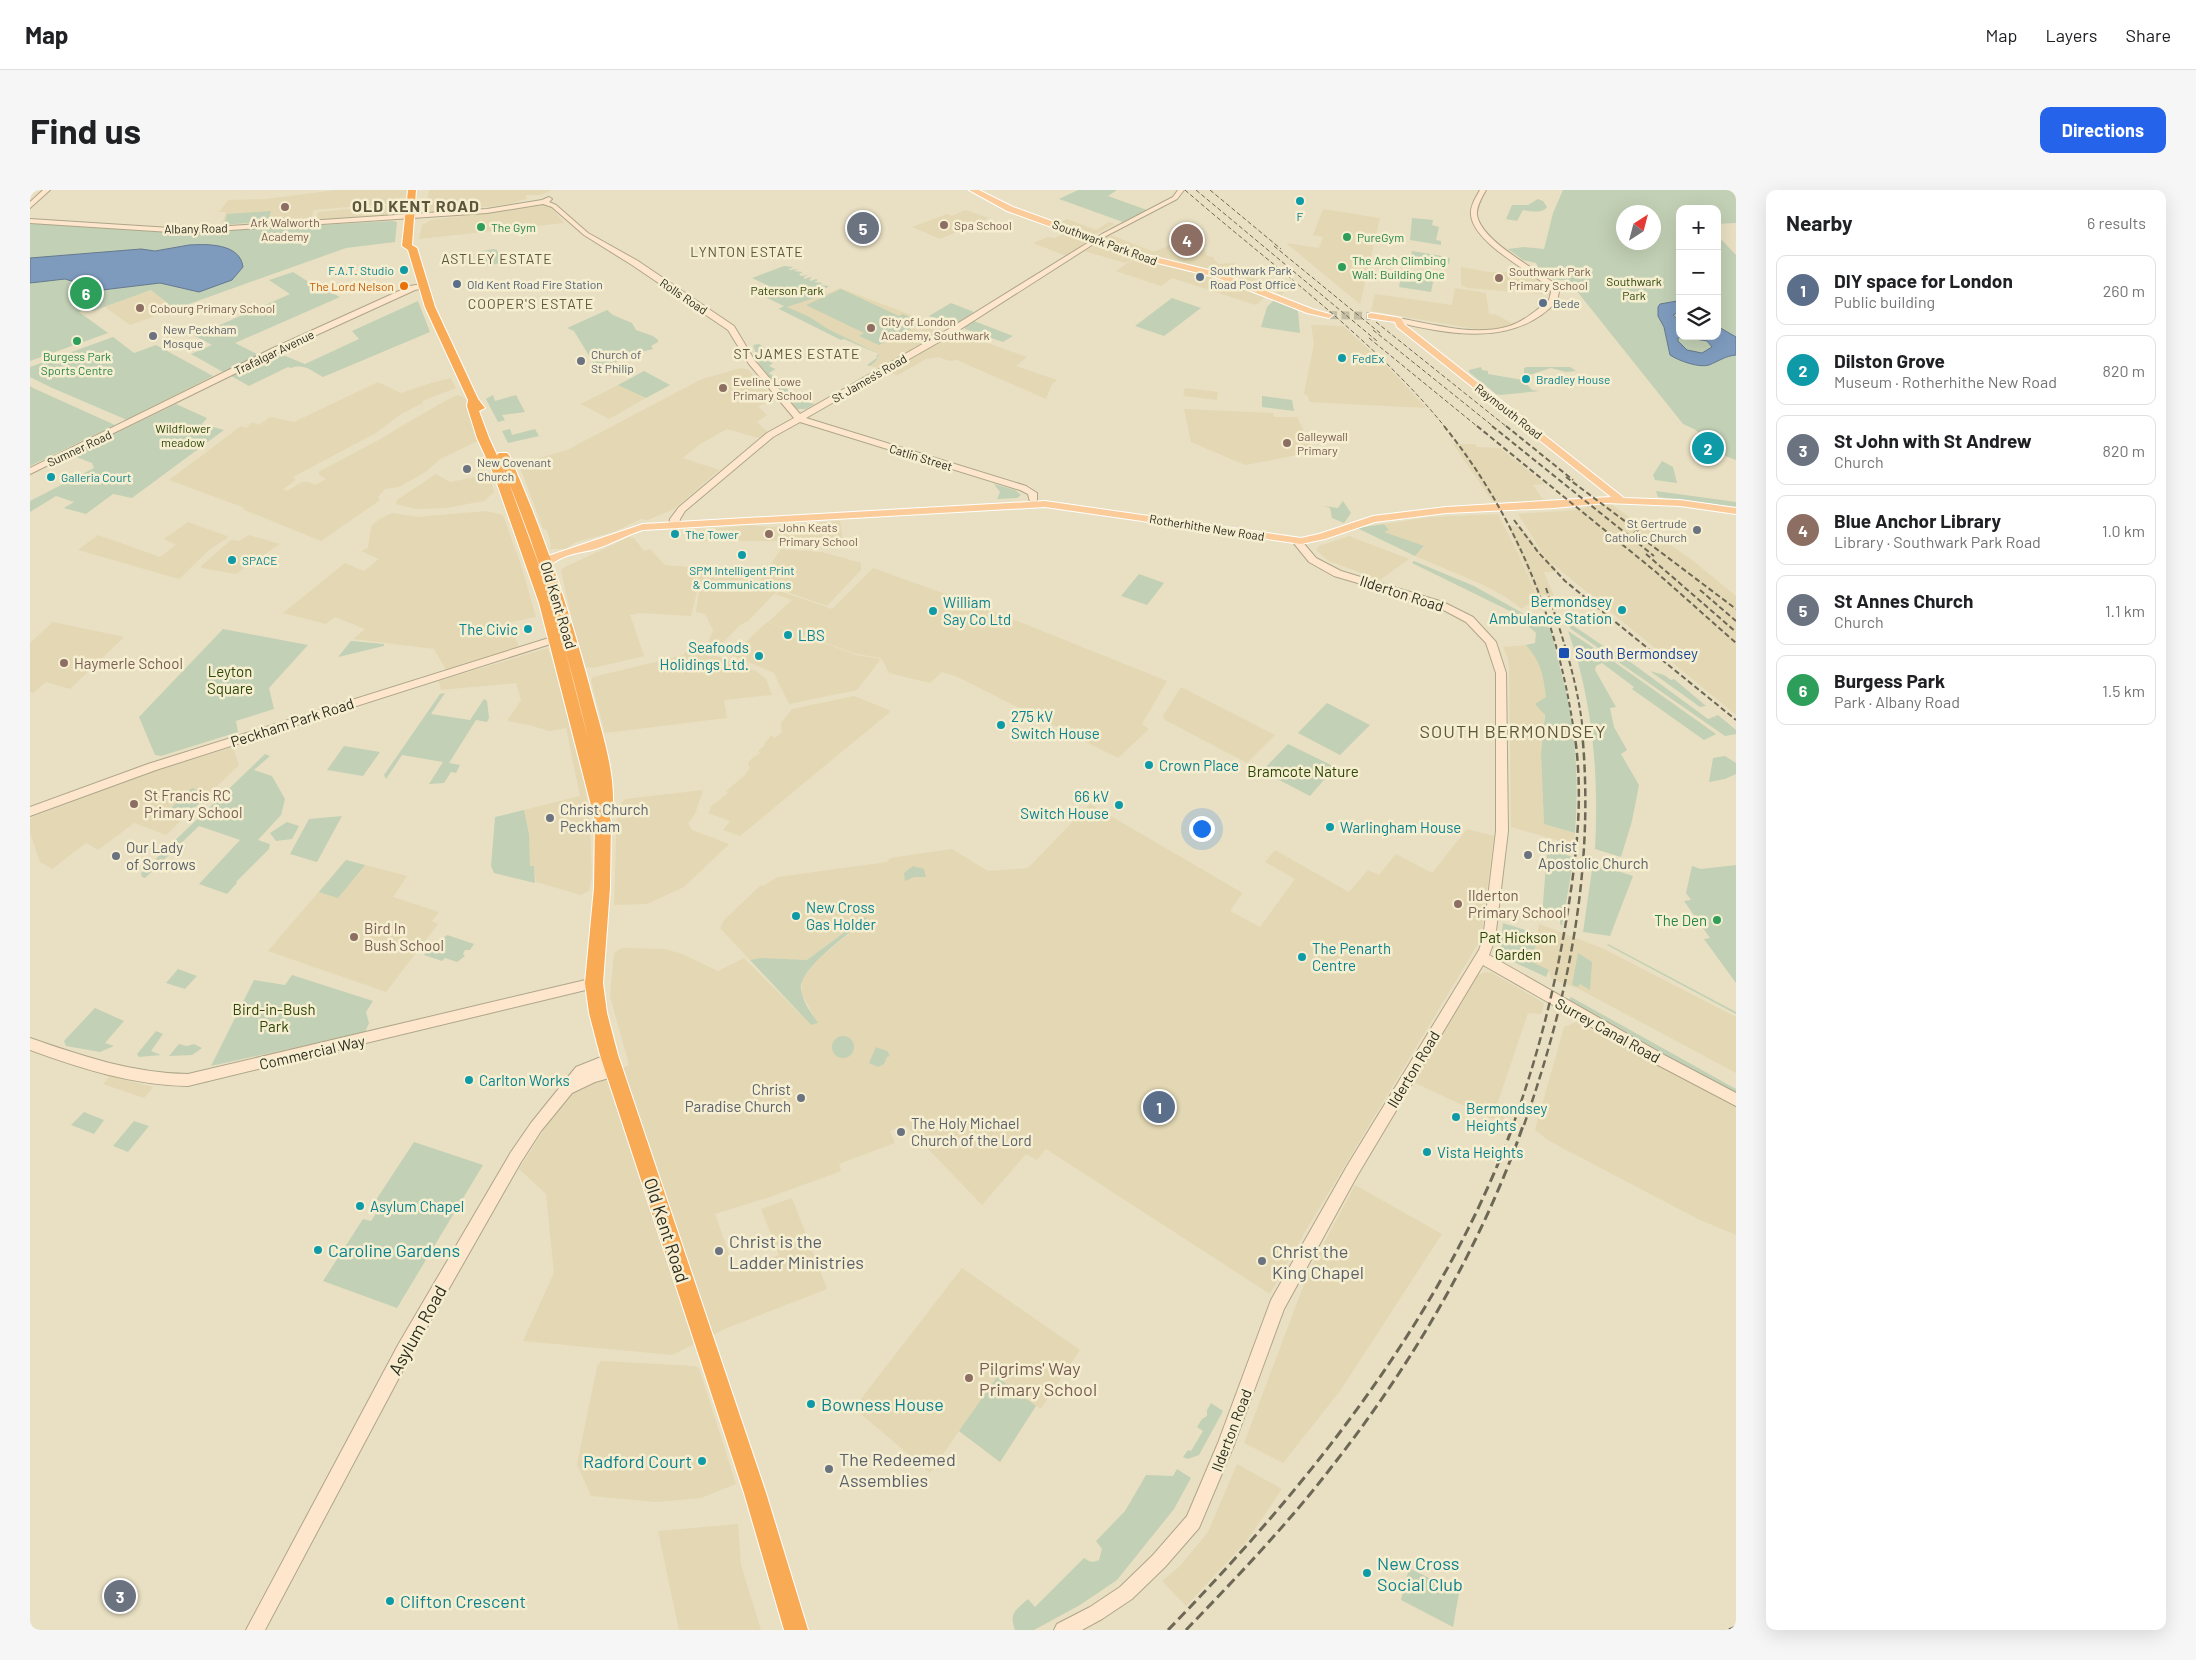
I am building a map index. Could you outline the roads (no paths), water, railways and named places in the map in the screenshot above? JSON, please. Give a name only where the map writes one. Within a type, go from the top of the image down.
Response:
[{"type":"highway","name":"Old Kent Road","points":[[412,190],[417,217]]},
{"type":"highway","name":"Old Kent Road","points":[[422,202],[417,217],[415,245],[412,248],[422,286],[473,400],[472,406],[483,438],[540,565],[564,626],[580,676],[604,777],[606,796],[602,883],[594,983],[596,1002],[610,1058],[755,1494],[796,1630]]},
{"type":"highway","name":"Old Kent Road","points":[[540,565],[556,639],[604,821]]},
{"type":"highway","points":[[576,717],[581,708],[574,682],[580,676]]},
{"type":"main road","name":"Southwark Park Road","points":[[973,190],[1023,212],[1150,260],[1222,276],[1310,311],[1330,315]]},
{"type":"main road","points":[[1371,316],[1398,320]]},
{"type":"main road","name":"Raymouth Road","points":[[1398,320],[1400,325],[1621,500]]},
{"type":"main road","name":"Rotherhithe New Road","points":[[674,525],[824,518],[1034,504],[1071,506],[1297,541],[1321,537],[1364,521],[1409,514],[1446,510],[1554,505],[1592,500],[1680,502],[1736,511]]},
{"type":"main road","points":[[540,565],[557,564],[588,552],[590,547],[633,530],[674,525]]},
{"type":"street","points":[[30,206],[47,190]]},
{"type":"street","name":"St James's Road","points":[[674,525],[675,519],[682,509],[770,434],[950,332],[1097,240],[1175,198],[1181,190]]},
{"type":"street","points":[[1398,320],[1468,330],[1503,330],[1511,328],[1554,301],[1555,292],[1552,286],[1511,257],[1478,226],[1474,217],[1474,210],[1483,190]]},
{"type":"street","points":[[417,217],[484,211],[542,200],[553,191]]},
{"type":"street","name":"Rolls Road","points":[[542,200],[554,206],[574,225],[731,328],[752,362],[799,418]]},
{"type":"street","name":"Albany Road","points":[[30,220],[186,231],[417,217]]},
{"type":"street","name":"Trafalgar Avenue","points":[[128,425],[306,336],[422,286]]},
{"type":"street","name":"Catlin Street","points":[[799,418],[1023,488],[1032,493],[1034,504]]},
{"type":"street","name":"Sumner Road","points":[[30,472],[128,425]]},
{"type":"street","name":"Ilderton Road","points":[[1063,1630],[1096,1613],[1126,1593],[1159,1561],[1193,1522],[1226,1445],[1277,1305],[1352,1171],[1487,948],[1502,831],[1501,673],[1496,652],[1484,634],[1453,611],[1419,597],[1328,569],[1307,555],[1297,541]]},
{"type":"street","points":[[556,639],[561,636],[564,626]]},
{"type":"street","name":"Peckham Park Road","points":[[30,812],[152,767],[556,639]]},
{"type":"street","name":"Surrey Canal Road","points":[[1481,958],[1736,1100]]},
{"type":"street","name":"Commercial Way","points":[[30,1044],[120,1071],[154,1078],[188,1080],[594,983]]},
{"type":"street","points":[[567,1090],[592,1077],[610,1058]]},
{"type":"street","name":"Asylum Road","points":[[255,1630],[400,1358],[502,1181],[536,1127],[567,1090],[571,1081],[581,1070],[610,1058]]},
{"type":"water","points":[[189,245],[213,245],[229,249],[241,259],[243,267],[232,280],[199,292],[160,283],[102,290],[65,279],[30,283],[30,258],[141,249],[155,251]]},
{"type":"water","points":[[1676,301],[1676,314],[1673,315],[1676,318],[1676,340],[1687,350],[1702,353],[1712,347],[1707,341],[1701,340],[1721,340],[1721,328],[1736,337],[1736,355],[1705,366],[1678,360],[1670,355],[1664,327],[1658,316],[1660,304]]},
{"type":"tunnel","points":[[1329,315],[1371,316]]},
{"type":"railway","points":[[1185,190],[1321,304],[1387,363],[1445,427]]},
{"type":"railway","points":[[1196,190],[1377,341]]},
{"type":"railway","points":[[1210,190],[1281,249]]},
{"type":"railway","points":[[1274,246],[1380,333]]},
{"type":"railway","points":[[1376,322],[1507,427]]},
{"type":"railway","points":[[1373,330],[1494,427]]},
{"type":"railway","points":[[1369,338],[1478,427]]},
{"type":"railway","points":[[1444,426],[1492,495],[1530,570],[1545,609],[1557,649],[1567,690],[1574,732]]},
{"type":"railway","points":[[1477,426],[1656,572],[1736,643]]},
{"type":"railway","points":[[1492,426],[1654,556]]},
{"type":"railway","points":[[1506,426],[1573,480]]},
{"type":"railway","points":[[1566,477],[1642,534]]},
{"type":"railway","points":[[1514,520],[1538,552],[1565,581],[1736,720]]},
{"type":"railway","points":[[1634,532],[1736,609]]},
{"type":"railway","points":[[1646,554],[1736,632]]},
{"type":"railway","points":[[1546,588],[1573,677],[1583,732]]},
{"type":"railway","points":[[1700,590],[1736,621]]},
{"type":"railway","points":[[1513,1125],[1545,1022],[1567,916],[1574,870],[1579,800],[1579,777],[1574,731]]},
{"type":"railway","points":[[1524,1125],[1554,1029],[1575,931],[1585,832],[1582,731]]},
{"type":"railway","points":[[1168,1630],[1272,1516],[1321,1457],[1368,1394],[1411,1330],[1450,1264],[1485,1194],[1514,1123]]},
{"type":"railway","points":[[1186,1630],[1296,1511],[1360,1430],[1388,1389],[1416,1347],[1465,1260],[1507,1170],[1524,1123]]},
{"type":"railway","points":[[1729,1630],[1736,1627]]},
{"type":"place","name":"F","points":[[1300,201]]},
{"type":"place","name":"Ark Walworth Academy","points":[[285,207]]},
{"type":"place","name":"Spa School","points":[[944,225]]},
{"type":"place","name":"The Gym","points":[[481,227]]},
{"type":"place","name":"St Annes Church","points":[[863,228]]},
{"type":"place","name":"PureGym","points":[[1347,237]]},
{"type":"place","name":"Blue Anchor Library","points":[[1187,240]]},
{"type":"place","name":"The Arch Climbing Wall: Building One","points":[[1342,267]]},
{"type":"place","name":"F.A.T. Studio","points":[[404,270]]},
{"type":"place","name":"Southwark Park Road Post Office","points":[[1200,277]]},
{"type":"place","name":"Southwark Park Primary School","points":[[1499,278]]},
{"type":"place","name":"Old Kent Road Fire Station","points":[[457,284]]},
{"type":"place","name":"The Lord Nelson","points":[[404,286]]},
{"type":"place","name":"Burgess Park","points":[[86,293]]},
{"type":"place","name":"Bede","points":[[1543,303]]},
{"type":"place","name":"Cobourg Primary School","points":[[140,308]]},
{"type":"place","name":"City of London Academy, Southwark","points":[[871,328]]},
{"type":"place","name":"New Peckham Mosque","points":[[153,336]]},
{"type":"place","name":"Burgess Park Sports Centre","points":[[77,341]]},
{"type":"place","name":"FedEx","points":[[1342,358]]},
{"type":"place","name":"Church of St Philip","points":[[581,361]]},
{"type":"place","name":"Bradley House","points":[[1526,379]]},
{"type":"place","name":"Eveline Lowe Primary School","points":[[723,388]]},
{"type":"place","name":"Galleywall Primary","points":[[1287,443]]},
{"type":"place","name":"Dilston Grove","points":[[1708,448]]},
{"type":"place","name":"New Covenant Church","points":[[467,469]]},
{"type":"place","name":"Galleria Court","points":[[51,477]]},
{"type":"place","name":"St Gertrude Catholic Church","points":[[1697,530]]},
{"type":"place","name":"The Tower","points":[[675,534]]},
{"type":"place","name":"John Keats Primary School","points":[[769,534]]},
{"type":"place","name":"SPM Intelligent Print & Communications","points":[[742,555]]},
{"type":"place","name":"SPACE","points":[[232,560]]},
{"type":"place","name":"Bermondsey Ambulance Station","points":[[1622,610]]},
{"type":"place","name":"William Say Co Ltd","points":[[933,611]]},
{"type":"place","name":"The Civic","points":[[528,629]]},
{"type":"place","name":"LBS","points":[[788,635]]},
{"type":"place","name":"South Bermondsey","points":[[1564,653]]},
{"type":"place","name":"Seafoods Holidings Ltd.","points":[[759,656]]},
{"type":"place","name":"Haymerle School","points":[[64,663]]},
{"type":"place","name":"275 kV Switch House","points":[[1001,725]]},
{"type":"place","name":"Crown Place","points":[[1149,765]]},
{"type":"place","name":"St Francis RC Primary School","points":[[134,804]]},
{"type":"place","name":"66 kV Switch House","points":[[1119,805]]},
{"type":"place","name":"Christ Church Peckham","points":[[550,818]]},
{"type":"place","name":"Warlingham House","points":[[1330,827]]},
{"type":"place","name":"Christ Apostolic Church","points":[[1528,855]]},
{"type":"place","name":"Our Lady of Sorrows","points":[[116,856]]},
{"type":"place","name":"Ilderton Primary School","points":[[1458,904]]},
{"type":"place","name":"New Cross Gas Holder","points":[[796,916]]},
{"type":"place","name":"The Den","points":[[1717,920]]},
{"type":"place","name":"Bird In Bush School","points":[[354,937]]},
{"type":"place","name":"The Penarth Centre","points":[[1302,957]]},
{"type":"place","name":"Carlton Works","points":[[469,1080]]},
{"type":"place","name":"Christ Paradise Church","points":[[801,1098]]},
{"type":"place","name":"DIY space for London","points":[[1159,1107]]},
{"type":"place","name":"Bermondsey Heights","points":[[1456,1117]]},
{"type":"place","name":"The Holy Michael Church of the Lord","points":[[901,1132]]},
{"type":"place","name":"Vista Heights","points":[[1427,1152]]},
{"type":"place","name":"Asylum Chapel","points":[[360,1206]]},
{"type":"place","name":"Caroline Gardens","points":[[318,1250]]},
{"type":"place","name":"Christ is the Ladder Ministries","points":[[719,1251]]},
{"type":"place","name":"Christ the King Chapel","points":[[1262,1261]]},
{"type":"place","name":"Pilgrims' Way Primary School","points":[[969,1378]]},
{"type":"place","name":"Bowness House","points":[[811,1404]]},
{"type":"place","name":"Radford Court","points":[[702,1461]]},
{"type":"place","name":"The Redeemed Assemblies","points":[[829,1469]]},
{"type":"place","name":"New Cross Social Club","points":[[1367,1573]]},
{"type":"place","name":"St John with St Andrew","points":[[120,1596]]},
{"type":"place","name":"Clifton Crescent","points":[[390,1601]]},
{"type":"district","name":"OLD KENT ROAD","points":[[416,205]]},
{"type":"district","name":"LYNTON ESTATE","points":[[747,251]]},
{"type":"district","name":"ASTLEY ESTATE","points":[[497,258]]},
{"type":"district","name":"COOPER'S ESTATE","points":[[531,303]]},
{"type":"district","name":"ST JAMES ESTATE","points":[[797,353]]},
{"type":"district","name":"SOUTH BERMONDSEY","points":[[1513,731]]},
{"type":"park label","name":"Southwark Park","points":[[1634,288]]},
{"type":"park label","name":"Paterson Park","points":[[787,290]]},
{"type":"park label","name":"Wildflower meadow","points":[[183,435]]},
{"type":"park label","name":"Leyton Square","points":[[230,680]]},
{"type":"park label","name":"Bramcote Nature","points":[[1303,771]]},
{"type":"park label","name":"Pat Hickson Garden","points":[[1518,946]]},
{"type":"park label","name":"Bird-in-Bush Park","points":[[274,1018]]}]
